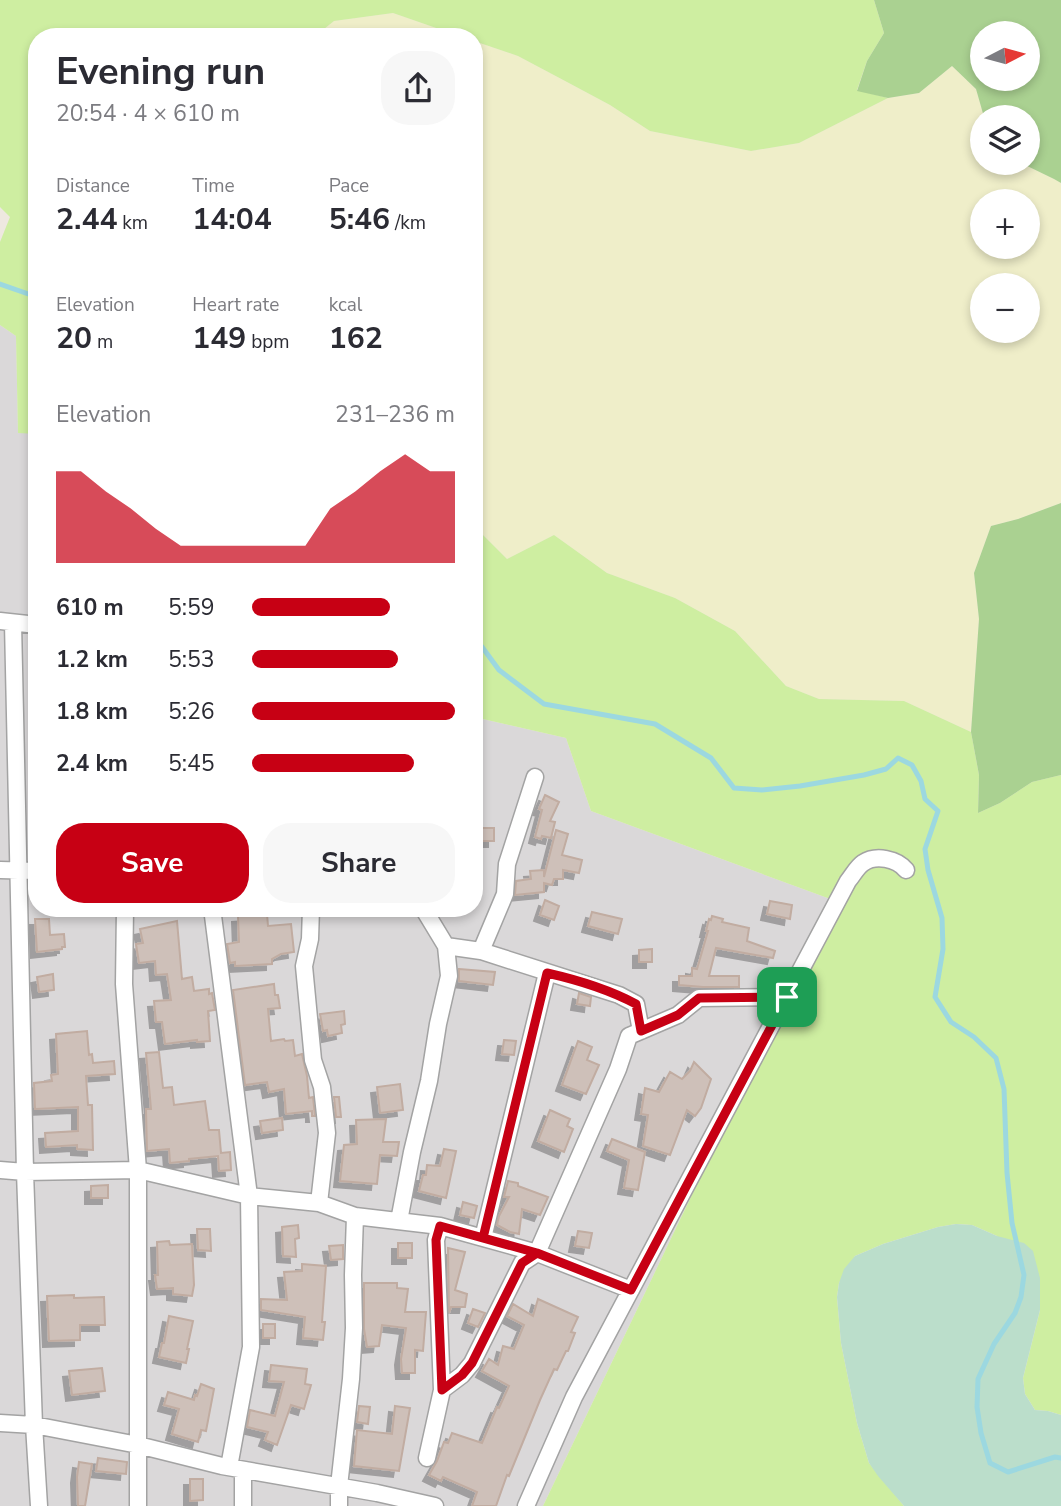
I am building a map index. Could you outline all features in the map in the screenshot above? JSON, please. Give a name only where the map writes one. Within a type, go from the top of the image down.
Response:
[{"type":"street","points":[[28,624],[7,622],[20,872],[19,953],[25,1172],[34,1425],[40,1506]]},
{"type":"street","points":[[481,951],[505,894],[507,864],[535,778]]},
{"type":"street","points":[[526,1506],[575,1397],[848,881],[866,861],[890,859],[901,863],[906,870]]},
{"type":"street","points":[[0,870],[28,872]]},
{"type":"street","points":[[125,917],[124,985],[138,1170],[138,1506]]},
{"type":"street","points":[[213,917],[249,1196],[251,1347],[236,1468],[243,1506]]},
{"type":"street","points":[[310,917],[310,939],[303,966],[313,1060],[322,1087],[327,1133],[320,1203]]},
{"type":"street","points":[[399,1221],[449,976],[446,946],[428,917]]},
{"type":"street","points":[[446,946],[481,951],[619,995],[636,1004],[641,1031]]},
{"type":"street","points":[[483,1238],[547,973]]},
{"type":"street","points":[[442,1390],[462,1375],[472,1363],[522,1263],[537,1253],[618,1069],[629,1036],[678,1015],[699,998],[787,997]]},
{"type":"street","points":[[0,1170],[138,1170],[249,1196],[320,1203],[355,1216],[440,1226],[537,1253],[631,1290]]},
{"type":"street","points":[[339,1506],[353,1353],[352,1275],[355,1216]]},
{"type":"street","points":[[427,1458],[442,1390],[436,1240],[440,1226]]},
{"type":"street","points":[[0,1423],[34,1425],[236,1468],[435,1506]]},
{"type":"shaded area","points":[[0,325],[16,336],[18,432],[28,433],[28,917],[483,917],[483,719],[566,738],[591,811],[833,900],[543,1506],[0,1506]]},
{"type":"green space","points":[[0,0],[874,0],[884,33],[867,61],[857,90],[888,98],[799,143],[751,151],[650,131],[610,105],[518,56],[483,44],[483,28],[436,28],[393,13],[334,21],[325,28],[28,28],[28,434],[18,433],[16,336],[0,325],[0,242],[10,217],[0,207]]},
{"type":"green space","points":[[874,0],[1061,0],[1061,183],[1040,172],[1040,105],[981,105],[977,91],[1040,91],[1040,21],[970,21],[970,83],[952,66],[919,93],[888,98],[857,91],[867,61],[884,33]]},
{"type":"green space","points":[[393,13],[436,28],[325,28],[334,21]]},
{"type":"green space","points":[[483,44],[518,56],[610,105],[650,131],[751,151],[799,143],[888,98],[919,93],[952,66],[970,83],[970,91],[977,91],[981,105],[970,105],[970,175],[1040,175],[1040,172],[1061,183],[1061,503],[991,526],[974,573],[979,619],[971,732],[904,701],[819,699],[786,686],[735,631],[675,598],[607,573],[554,535],[507,559],[483,535]]},
{"type":"green space","points":[[1061,503],[1061,775],[1032,782],[1000,803],[978,813],[979,775],[971,732],[979,619],[974,573],[991,526]]},
{"type":"green space","points":[[483,535],[507,559],[554,535],[607,573],[675,598],[735,631],[786,686],[819,699],[904,701],[971,732],[979,775],[978,813],[1000,803],[1032,782],[1061,775],[1061,1415],[1035,1410],[1025,1394],[1023,1378],[1040,1310],[997,1236],[972,1225],[956,1224],[883,1244],[855,1256],[839,1283],[837,1297],[841,1343],[857,1423],[869,1463],[904,1506],[543,1506],[833,900],[591,811],[566,738],[483,719]]},
{"type":"green space","points":[[956,1224],[972,1225],[997,1236],[1024,1243],[1033,1251],[1040,1278],[1040,1310],[1023,1378],[1025,1394],[1035,1410],[1061,1415],[1061,1506],[904,1506],[869,1463],[857,1423],[841,1343],[837,1297],[844,1269],[855,1256],[883,1244]]},
{"type":"building","points":[[545,795],[559,802],[550,821],[555,822],[551,838],[542,836],[541,839],[535,837],[542,810],[539,809]]},
{"type":"building","points":[[483,828],[494,828],[494,841],[483,841]]},
{"type":"building","points":[[556,830],[568,834],[562,855],[582,860],[579,873],[563,870],[563,879],[554,879],[552,885],[544,883],[544,892],[515,895],[516,881],[531,879],[530,871],[544,870],[544,877]]},
{"type":"building","points":[[545,900],[559,906],[554,920],[540,915]]},
{"type":"building","points":[[770,901],[792,905],[790,919],[767,914]]},
{"type":"building","points":[[592,912],[622,919],[618,934],[588,926]]},
{"type":"building","points":[[712,916],[723,919],[722,922],[749,928],[747,941],[775,951],[773,958],[716,948],[709,976],[739,976],[739,987],[679,985],[679,976],[692,976],[692,968],[697,969]]},
{"type":"building","points":[[238,917],[267,917],[268,926],[291,924],[294,952],[281,954],[272,959],[272,964],[235,966],[235,962],[230,963],[227,944],[239,942]]},
{"type":"building","points":[[35,919],[49,919],[50,935],[64,934],[65,947],[37,952]]},
{"type":"building","points":[[177,921],[182,979],[192,977],[194,991],[209,989],[209,994],[212,993],[215,1010],[208,1011],[210,1041],[165,1044],[162,1022],[156,1022],[154,1001],[171,1000],[167,974],[156,975],[155,961],[139,963],[136,944],[143,943],[140,929]]},
{"type":"building","points":[[652,949],[652,962],[639,962],[639,950]]},
{"type":"building","points":[[459,969],[495,972],[493,985],[459,981]]},
{"type":"building","points":[[53,974],[54,990],[39,992],[37,977]]},
{"type":"building","points":[[274,984],[280,1008],[268,1009],[271,1041],[293,1040],[295,1056],[302,1054],[309,1098],[313,1097],[315,1116],[312,1116],[312,1111],[286,1114],[284,1089],[269,1092],[267,1082],[245,1085],[233,990]]},
{"type":"building","points":[[579,993],[591,997],[590,1006],[577,1004]]},
{"type":"building","points":[[344,1011],[345,1024],[341,1025],[342,1033],[328,1036],[327,1030],[323,1031],[320,1014]]},
{"type":"building","points":[[87,1031],[89,1055],[92,1054],[93,1063],[114,1061],[115,1074],[86,1076],[88,1105],[92,1105],[93,1150],[77,1149],[77,1145],[46,1147],[45,1133],[78,1131],[78,1107],[35,1109],[34,1083],[52,1081],[51,1075],[58,1074],[56,1034]]},
{"type":"building","points":[[504,1040],[516,1041],[514,1055],[502,1054]]},
{"type":"building","points":[[578,1041],[592,1047],[587,1060],[599,1065],[586,1094],[562,1085]]},
{"type":"building","points":[[159,1052],[163,1088],[172,1087],[174,1105],[205,1101],[209,1130],[219,1130],[221,1153],[230,1152],[231,1170],[219,1171],[218,1156],[170,1163],[169,1149],[147,1151],[146,1109],[151,1109],[146,1053]]},
{"type":"building","points":[[694,1062],[711,1079],[701,1108],[695,1116],[687,1110],[670,1155],[643,1146],[648,1115],[641,1114],[645,1088],[659,1092],[670,1072],[682,1079]]},
{"type":"building","points":[[400,1084],[403,1110],[380,1113],[377,1087]]},
{"type":"building","points":[[334,1097],[339,1097],[341,1117],[336,1117]]},
{"type":"building","points":[[550,1110],[570,1119],[567,1126],[573,1129],[564,1152],[538,1141]]},
{"type":"building","points":[[282,1118],[283,1130],[262,1133],[260,1121]]},
{"type":"building","points":[[386,1119],[383,1142],[399,1142],[397,1156],[380,1155],[377,1184],[340,1181],[344,1145],[357,1144],[356,1120]]},
{"type":"building","points":[[612,1139],[645,1152],[638,1190],[624,1188],[629,1160],[607,1151]]},
{"type":"building","points":[[444,1149],[456,1151],[446,1198],[419,1191],[427,1165],[440,1166]]},
{"type":"building","points":[[508,1181],[548,1197],[540,1215],[522,1209],[519,1234],[497,1225],[509,1197],[504,1197]]},
{"type":"building","points":[[108,1185],[108,1198],[91,1198],[91,1186]]},
{"type":"building","points":[[463,1202],[477,1206],[474,1218],[460,1215]]},
{"type":"building","points":[[298,1225],[299,1238],[295,1239],[296,1257],[283,1256],[282,1227]]},
{"type":"building","points":[[197,1229],[210,1229],[211,1251],[198,1250]]},
{"type":"building","points":[[578,1231],[592,1233],[589,1248],[575,1246]]},
{"type":"building","points":[[169,1241],[170,1245],[192,1244],[192,1296],[173,1294],[173,1288],[157,1289],[157,1242]]},
{"type":"building","points":[[398,1243],[412,1243],[412,1258],[398,1258]]},
{"type":"building","points":[[343,1245],[343,1259],[331,1260],[329,1246]]},
{"type":"building","points":[[448,1248],[465,1252],[455,1290],[467,1294],[465,1307],[451,1307],[449,1313]]},
{"type":"building","points":[[302,1264],[326,1266],[323,1340],[303,1338],[305,1317],[261,1310],[261,1299],[287,1300],[284,1272],[302,1271]]},
{"type":"building","points":[[364,1283],[397,1283],[397,1288],[408,1289],[405,1312],[426,1312],[423,1351],[415,1350],[415,1373],[402,1373],[401,1359],[406,1328],[382,1325],[379,1346],[367,1347],[364,1329]]},
{"type":"building","points":[[74,1295],[74,1298],[104,1297],[105,1325],[80,1325],[80,1340],[49,1341],[47,1296]]},
{"type":"building","points":[[538,1299],[578,1317],[571,1332],[575,1333],[557,1370],[554,1369],[496,1506],[472,1506],[477,1492],[443,1477],[441,1481],[429,1475],[444,1442],[448,1443],[452,1433],[482,1443],[509,1386],[482,1371],[489,1359],[498,1365],[503,1346],[514,1349],[524,1325],[507,1316],[513,1304],[533,1316]]},
{"type":"building","points":[[473,1309],[485,1313],[478,1327],[468,1323]]},
{"type":"building","points":[[169,1316],[193,1321],[186,1363],[159,1357]]},
{"type":"building","points":[[263,1324],[275,1324],[275,1338],[263,1338]]},
{"type":"building","points":[[271,1365],[307,1369],[305,1384],[311,1385],[304,1409],[291,1405],[277,1445],[265,1440],[268,1432],[247,1427],[250,1410],[275,1416],[284,1382],[269,1381]]},
{"type":"building","points":[[102,1368],[105,1391],[72,1395],[69,1371]]},
{"type":"building","points":[[201,1384],[214,1389],[206,1431],[201,1430],[198,1442],[172,1434],[179,1409],[164,1405],[168,1392],[194,1400]]},
{"type":"building","points":[[359,1406],[370,1407],[368,1424],[357,1422]]},
{"type":"building","points":[[395,1406],[410,1408],[399,1471],[354,1466],[357,1430],[392,1434]]},
{"type":"building","points":[[98,1458],[127,1462],[126,1474],[96,1471]]},
{"type":"building","points":[[79,1462],[92,1464],[85,1506],[78,1506]]},
{"type":"building","points":[[190,1479],[203,1479],[203,1500],[190,1501]]},
{"type":"waterway","points":[[0,284],[28,294]]},
{"type":"waterway","points":[[483,648],[499,670],[544,704],[655,724],[711,758],[734,788],[762,790],[864,775],[886,769],[898,758],[912,765],[921,781],[925,799],[938,811],[925,849],[928,870],[942,918],[943,949],[935,997],[951,1022],[974,1037],[996,1058],[1004,1089],[1012,1223],[1024,1275],[1021,1297],[1015,1313],[994,1344],[978,1379],[977,1407],[981,1433],[990,1463],[1008,1472],[1055,1457],[1061,1458]]},
{"type":"route","points":[[787,997],[631,1290],[537,1253],[440,1226],[436,1240],[442,1390],[462,1375],[472,1363],[522,1263],[537,1253],[483,1238],[547,973],[619,995],[636,1004],[641,1031],[678,1015],[699,998],[787,997]]}]
